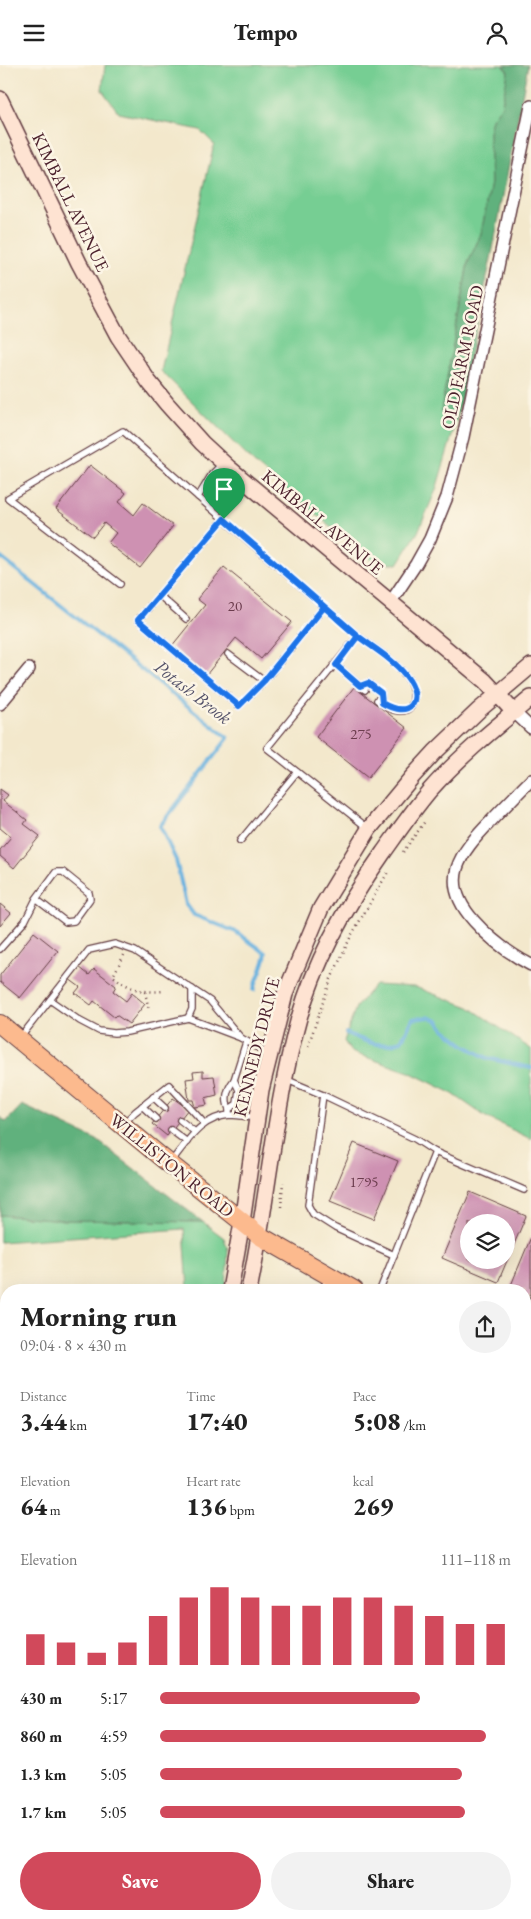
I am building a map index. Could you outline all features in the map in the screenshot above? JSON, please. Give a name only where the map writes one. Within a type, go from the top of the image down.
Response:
[{"type":"main road","name":"KIMBALL AVENUE","points":[[0,99],[118,336],[149,382],[167,404],[202,443],[223,462],[467,666],[514,712]]},
{"type":"main road","name":"KENNEDY DRIVE","points":[[231,1284],[261,1090],[285,994],[317,916],[369,829],[435,752],[497,694],[531,666]]},
{"type":"main road","name":"KENNEDY DRIVE","points":[[250,1284],[260,1236],[275,1130],[285,1079],[300,1018],[311,985],[336,925],[400,828],[430,790],[460,760],[531,698]]},
{"type":"main road","name":"WILLISTON ROAD","points":[[0,1024],[169,1164],[260,1236],[325,1283]]},
{"type":"main road","points":[[270,1054],[285,1079]]},
{"type":"street","name":"OLD FARM ROAD","points":[[390,603],[426,547],[447,497],[463,437],[531,105]]},
{"type":"street","points":[[0,704],[29,669]]},
{"type":"street","points":[[514,712],[531,728]]},
{"type":"street","points":[[531,780],[467,848],[456,867],[454,887],[462,907],[484,932],[500,946],[531,965]]},
{"type":"lane","points":[[120,584],[8,499],[123,431],[324,607],[385,656],[406,676],[414,689],[415,697],[412,705],[404,710],[393,710],[379,701],[381,693],[368,683],[362,688],[336,665]]},
{"type":"lane","points":[[198,497],[212,473],[223,462]]},
{"type":"lane","points":[[224,519],[138,620],[239,706],[264,681],[324,607]]},
{"type":"lane","points":[[159,595],[186,619]]},
{"type":"lane","points":[[358,636],[267,748],[369,829]]},
{"type":"lane","points":[[228,654],[264,681]]},
{"type":"lane","points":[[240,841],[297,772]]},
{"type":"lane","points":[[0,949],[25,921],[36,899],[56,872],[63,872],[89,893],[90,899],[74,921],[66,922],[36,899]]},
{"type":"lane","points":[[20,1039],[89,950],[115,945],[135,951],[210,1001],[244,1040]]},
{"type":"lane","points":[[188,1018],[192,1009],[192,989]]},
{"type":"lane","points":[[50,999],[99,1031],[128,1033],[188,1018],[244,1040],[270,1054]]},
{"type":"lane","points":[[229,1112],[226,1102],[228,1088],[234,1080],[244,1040]]},
{"type":"lane","points":[[285,1079],[415,1139],[434,1152],[524,1190]]},
{"type":"lane","points":[[169,1164],[204,1123],[229,1112],[237,1104],[239,1090],[234,1080]]},
{"type":"lane","points":[[122,1125],[142,1106],[170,1085],[204,1123]]},
{"type":"lane","points":[[323,1095],[308,1205],[313,1214],[335,1228],[394,1255]]},
{"type":"lane","points":[[153,1097],[165,1108]]},
{"type":"lane","points":[[142,1106],[156,1119]]},
{"type":"lane","points":[[229,1112],[257,1117]]},
{"type":"lane","points":[[180,1120],[195,1132]]},
{"type":"lane","points":[[171,1131],[187,1142]]},
{"type":"lane","points":[[382,1284],[434,1152]]},
{"type":"path","points":[[400,855],[427,819]]},
{"type":"path","points":[[307,1048],[331,979],[351,936],[389,870]]},
{"type":"path","points":[[128,949],[113,976],[127,987],[145,992],[163,991]]},
{"type":"path","points":[[145,992],[149,1011]]},
{"type":"path","points":[[281,1207],[284,1174]]},
{"type":"green space","points":[[105,65],[503,65],[508,72],[502,105],[492,119],[489,133],[491,183],[481,234],[468,263],[441,410],[446,418],[457,419],[436,490],[418,532],[398,564],[375,563],[256,465],[161,371],[214,144],[200,130],[119,113],[102,90]]},
{"type":"green space","points":[[504,65],[528,65],[492,254],[457,419],[446,418],[441,411],[468,263],[481,234],[491,183],[489,133],[492,119],[502,105],[508,72]]},
{"type":"green space","points":[[375,985],[415,987],[469,1007],[531,1049],[531,1139],[486,1117],[450,1092],[409,1072],[351,1052],[344,1041],[356,1007]]},
{"type":"green space","points":[[22,1105],[97,1140],[203,1222],[66,1220],[0,1215],[0,1117],[6,1122]]},
{"type":"green space","points":[[0,1215],[66,1220],[203,1222],[224,1238],[228,1250],[226,1284],[188,1284],[184,1229],[0,1242]]},
{"type":"building","points":[[90,465],[126,493],[119,502],[134,515],[143,503],[173,526],[140,568],[108,543],[116,533],[104,523],[93,537],[56,509]]},
{"type":"building","points":[[224,567],[292,622],[261,659],[236,638],[206,675],[171,647],[205,605],[197,599]]},
{"type":"building","points":[[354,687],[407,728],[368,778],[316,737]]},
{"type":"building","points":[[0,789],[8,795],[3,801],[27,820],[24,824],[40,836],[14,868],[0,856],[0,850],[11,837],[0,828]]},
{"type":"building","points":[[0,904],[11,913],[0,926]]},
{"type":"building","points":[[34,932],[58,951],[20,998],[0,982],[0,975]]},
{"type":"building","points":[[79,967],[89,975],[94,969],[116,986],[113,991],[126,1001],[132,993],[145,1004],[129,1024],[116,1015],[114,1017],[94,1001],[91,1005],[75,993],[80,987],[69,979]]},
{"type":"building","points":[[203,1071],[203,1077],[214,1076],[217,1095],[205,1098],[207,1105],[195,1107],[193,1100],[189,1100],[186,1079],[194,1078],[193,1072]]},
{"type":"building","points":[[173,1098],[188,1109],[167,1136],[152,1124]]},
{"type":"building","points":[[354,1143],[398,1161],[374,1219],[330,1201]]},
{"type":"building","points":[[470,1192],[526,1216],[515,1242],[515,1214],[461,1214]]},
{"type":"building","points":[[460,1216],[460,1266],[442,1258]]},
{"type":"building","points":[[531,1237],[531,1284],[511,1284]]},
{"type":"building","points":[[468,1269],[504,1269],[498,1282]]},
{"type":"waterway","name":"Potash Brook","points":[[0,557],[228,738],[160,826],[176,860],[186,904],[194,915],[236,932],[266,953],[254,990]]},
{"type":"waterway","name":"Potash Brook","points":[[346,1033],[373,1043],[393,1043],[401,1041],[413,1019],[428,1017],[438,1021],[444,1029],[464,1045],[487,1058],[531,1068]]},
{"type":"route","points":[[224,519],[138,620],[239,706],[264,681],[324,607],[358,636],[385,656],[406,676],[414,689],[415,697],[412,705],[404,710],[393,710],[382,703],[381,693],[368,683],[360,686],[336,665],[358,636],[224,519]]}]
